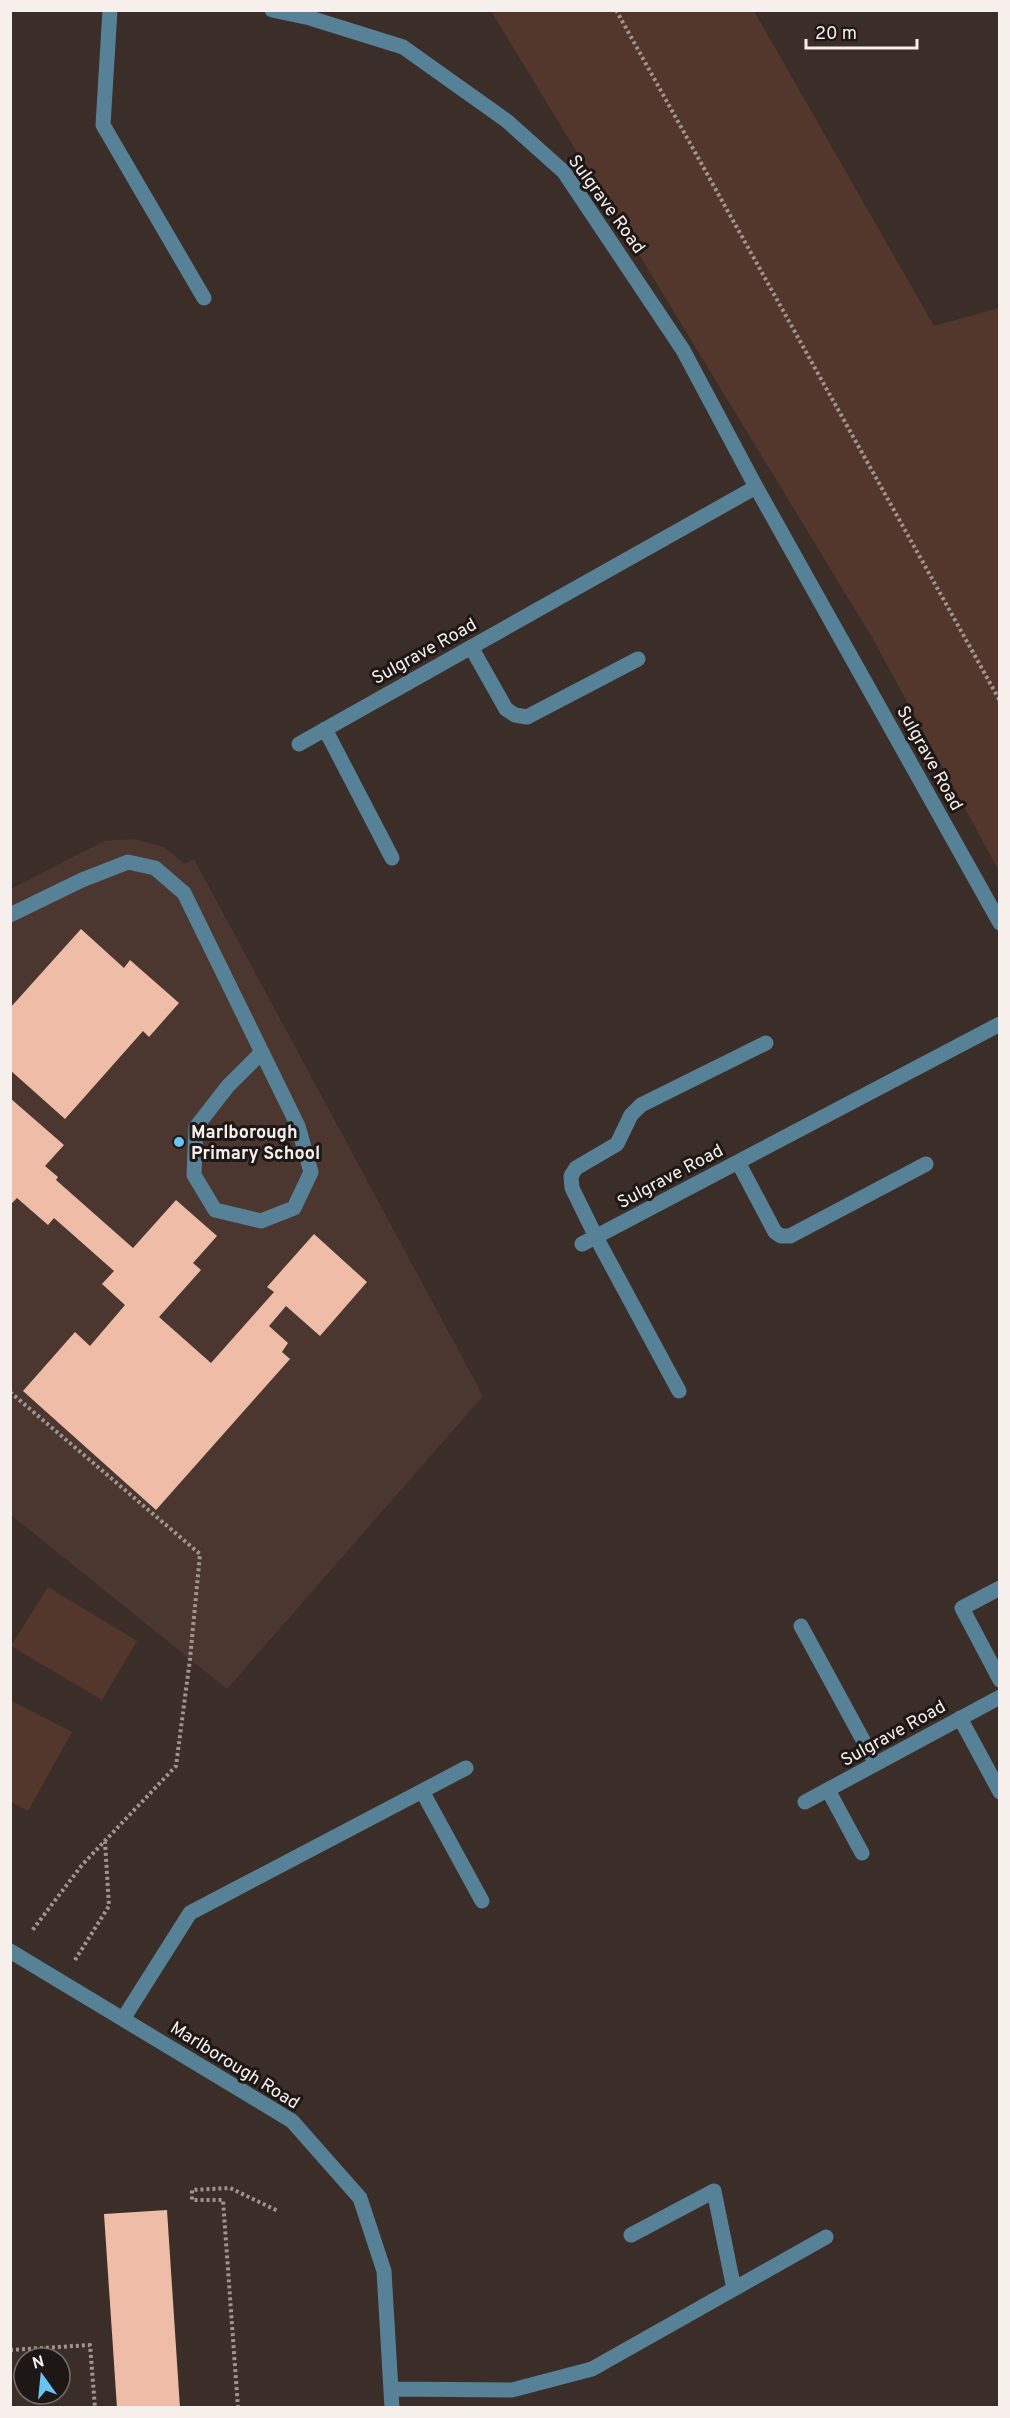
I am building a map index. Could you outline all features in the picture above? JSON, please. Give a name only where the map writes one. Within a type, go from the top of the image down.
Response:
[{"type":"street","points":[[110,10],[103,125],[204,298]]},
{"type":"street","name":"Sulgrave Road","points":[[272,10],[310,18],[403,47],[507,121],[564,172],[683,350],[756,487],[999,923]]},
{"type":"street","name":"Sulgrave Road","points":[[299,744],[756,487]]},
{"type":"street","points":[[471,647],[506,709],[515,715],[527,717],[638,659]]},
{"type":"street","points":[[325,729],[392,858]]},
{"type":"street","points":[[10,915],[82,880],[128,862],[155,868],[184,893],[262,1052],[298,1126],[311,1172],[294,1208],[261,1221],[215,1210],[194,1175],[196,1126],[228,1086],[262,1052]]},
{"type":"street","name":"Sulgrave Road","points":[[589,1241],[999,1024]]},
{"type":"street","points":[[679,1391],[589,1241],[572,1188],[571,1176],[576,1168],[617,1144],[632,1115],[641,1105],[766,1043]]},
{"type":"street","points":[[738,1162],[775,1232],[781,1236],[790,1236],[926,1164]]},
{"type":"street","points":[[999,1588],[962,1608],[999,1680]]},
{"type":"street","points":[[801,1626],[876,1764]]},
{"type":"street","name":"Sulgrave Road","points":[[805,1803],[999,1697]]},
{"type":"street","points":[[960,1718],[999,1792]]},
{"type":"street","points":[[123,2019],[190,1913],[466,1768]]},
{"type":"street","points":[[828,1790],[862,1853]]},
{"type":"street","points":[[422,1791],[482,1900]]},
{"type":"street","name":"Marlborough Road","points":[[10,1951],[292,2121],[360,2198],[384,2271],[392,2408]]},
{"type":"street","points":[[631,2235],[714,2191],[734,2289]]},
{"type":"street","points":[[391,2389],[512,2390],[592,2369],[826,2236]]},
{"type":"path","points":[[616,10],[999,701]]},
{"type":"path","points":[[10,1392],[200,1554],[190,1659],[176,1766],[82,1865],[25,1941]]},
{"type":"path","points":[[61,1982],[109,1906],[105,1841]]},
{"type":"path","points":[[238,2408],[223,2200],[192,2200],[192,2190],[230,2188],[278,2211]]},
{"type":"path","points":[[10,2350],[90,2345],[95,2408]]},
{"type":"shaded area","points":[[491,11],[754,11],[934,326],[999,308],[999,871],[873,639]]},
{"type":"shaded area","name":"Marlborough Primary School","points":[[134,839],[164,847],[184,864],[194,859],[483,1396],[227,1689],[11,1515],[11,889],[104,841]]},
{"type":"shaded area","points":[[48,1587],[137,1641],[102,1700],[11,1646]]},
{"type":"shaded area","points":[[10,1700],[72,1732],[28,1811],[11,1802]]},
{"type":"building","points":[[81,929],[124,968],[130,960],[179,1003],[149,1037],[143,1031],[65,1119],[10,1070],[10,1008]]},
{"type":"building","points":[[10,1098],[64,1145],[45,1166],[58,1177],[56,1180],[133,1248],[176,1200],[217,1236],[193,1263],[201,1270],[159,1317],[211,1363],[274,1292],[267,1287],[314,1234],[367,1282],[320,1336],[286,1306],[269,1326],[288,1343],[282,1352],[290,1359],[156,1510],[23,1391],[75,1332],[90,1346],[125,1305],[102,1284],[114,1271],[54,1218],[48,1225],[17,1198],[10,1205]]},
{"type":"building","points":[[167,2210],[180,2408],[117,2408],[104,2214]]},
{"type":"place","name":"Marlborough Primary School","points":[[179,1142]]}]
